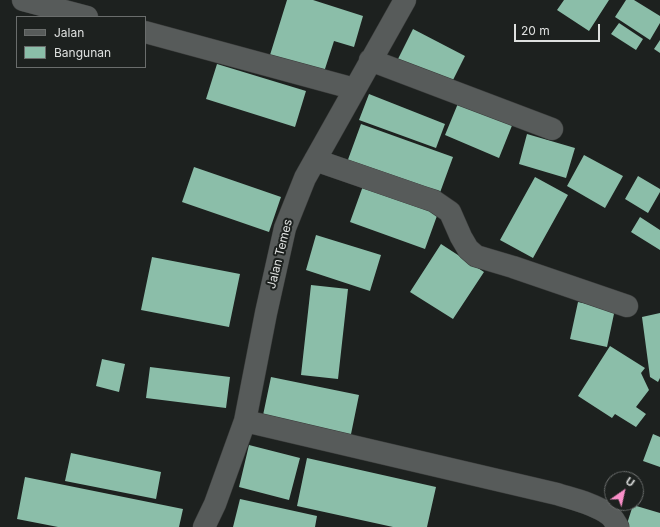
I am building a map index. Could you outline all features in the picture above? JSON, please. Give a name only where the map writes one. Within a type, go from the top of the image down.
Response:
[{"type":"street","points":[[23,0],[83,16]]},
{"type":"street","name":"Jalan Temes","points":[[204,527],[245,421],[266,313],[285,228],[305,178],[405,0]]},
{"type":"street","points":[[146,32],[355,89]]},
{"type":"street","points":[[370,60],[552,129]]},
{"type":"street","points":[[315,160],[434,201],[445,207],[450,212],[468,249],[476,256],[627,306]]},
{"type":"street","points":[[245,421],[557,494],[597,507],[608,514],[618,527]]},
{"type":"building","points":[[287,0],[313,0],[363,16],[354,47],[334,41],[324,72],[270,55]]},
{"type":"building","points":[[564,0],[609,0],[589,31],[557,10]]},
{"type":"building","points":[[626,0],[634,0],[660,16],[660,23],[650,40],[615,17]]},
{"type":"building","points":[[619,23],[643,39],[636,50],[611,34]]},
{"type":"building","points":[[413,29],[465,56],[449,88],[397,61]]},
{"type":"building","points":[[660,40],[660,53],[654,49]]},
{"type":"building","points":[[217,64],[306,91],[295,127],[206,99]]},
{"type":"building","points":[[369,94],[445,124],[436,148],[359,120]]},
{"type":"building","points":[[459,101],[513,123],[499,158],[445,135]]},
{"type":"building","points":[[361,124],[453,157],[438,198],[346,165]]},
{"type":"building","points":[[527,134],[575,148],[566,178],[519,164]]},
{"type":"building","points":[[584,155],[623,176],[605,208],[567,186]]},
{"type":"building","points":[[194,167],[281,197],[269,232],[182,202]]},
{"type":"building","points":[[638,176],[660,189],[660,192],[648,213],[625,199]]},
{"type":"building","points":[[535,177],[568,195],[533,258],[500,240]]},
{"type":"building","points":[[363,186],[438,213],[425,249],[350,222]]},
{"type":"building","points":[[640,217],[660,230],[660,250],[631,232]]},
{"type":"building","points":[[316,235],[381,255],[370,291],[306,270]]},
{"type":"building","points":[[441,244],[484,272],[453,319],[410,292]]},
{"type":"building","points":[[152,257],[240,274],[229,327],[141,310]]},
{"type":"building","points":[[311,285],[348,289],[338,379],[301,375]]},
{"type":"building","points":[[578,302],[615,309],[607,347],[570,339]]},
{"type":"building","points":[[660,313],[660,378],[658,382],[650,377],[642,317]]},
{"type":"building","points":[[610,346],[645,368],[641,373],[649,390],[636,407],[646,414],[636,427],[615,414],[612,418],[578,396]]},
{"type":"building","points":[[102,359],[125,364],[119,392],[96,386]]},
{"type":"building","points":[[150,367],[230,377],[226,408],[146,398]]},
{"type":"building","points":[[271,377],[359,395],[350,439],[262,420]]},
{"type":"building","points":[[653,434],[660,437],[660,467],[643,461]]},
{"type":"building","points":[[249,445],[300,458],[289,500],[239,487]]},
{"type":"building","points":[[71,453],[161,472],[156,499],[65,481]]},
{"type":"building","points":[[307,458],[436,487],[427,527],[393,527],[297,506]]},
{"type":"building","points":[[25,477],[183,509],[179,527],[58,527],[17,519]]},
{"type":"building","points":[[240,499],[317,516],[315,527],[233,527]]},
{"type":"building","points":[[644,508],[660,513],[660,527],[626,527],[631,511],[644,511]]}]
